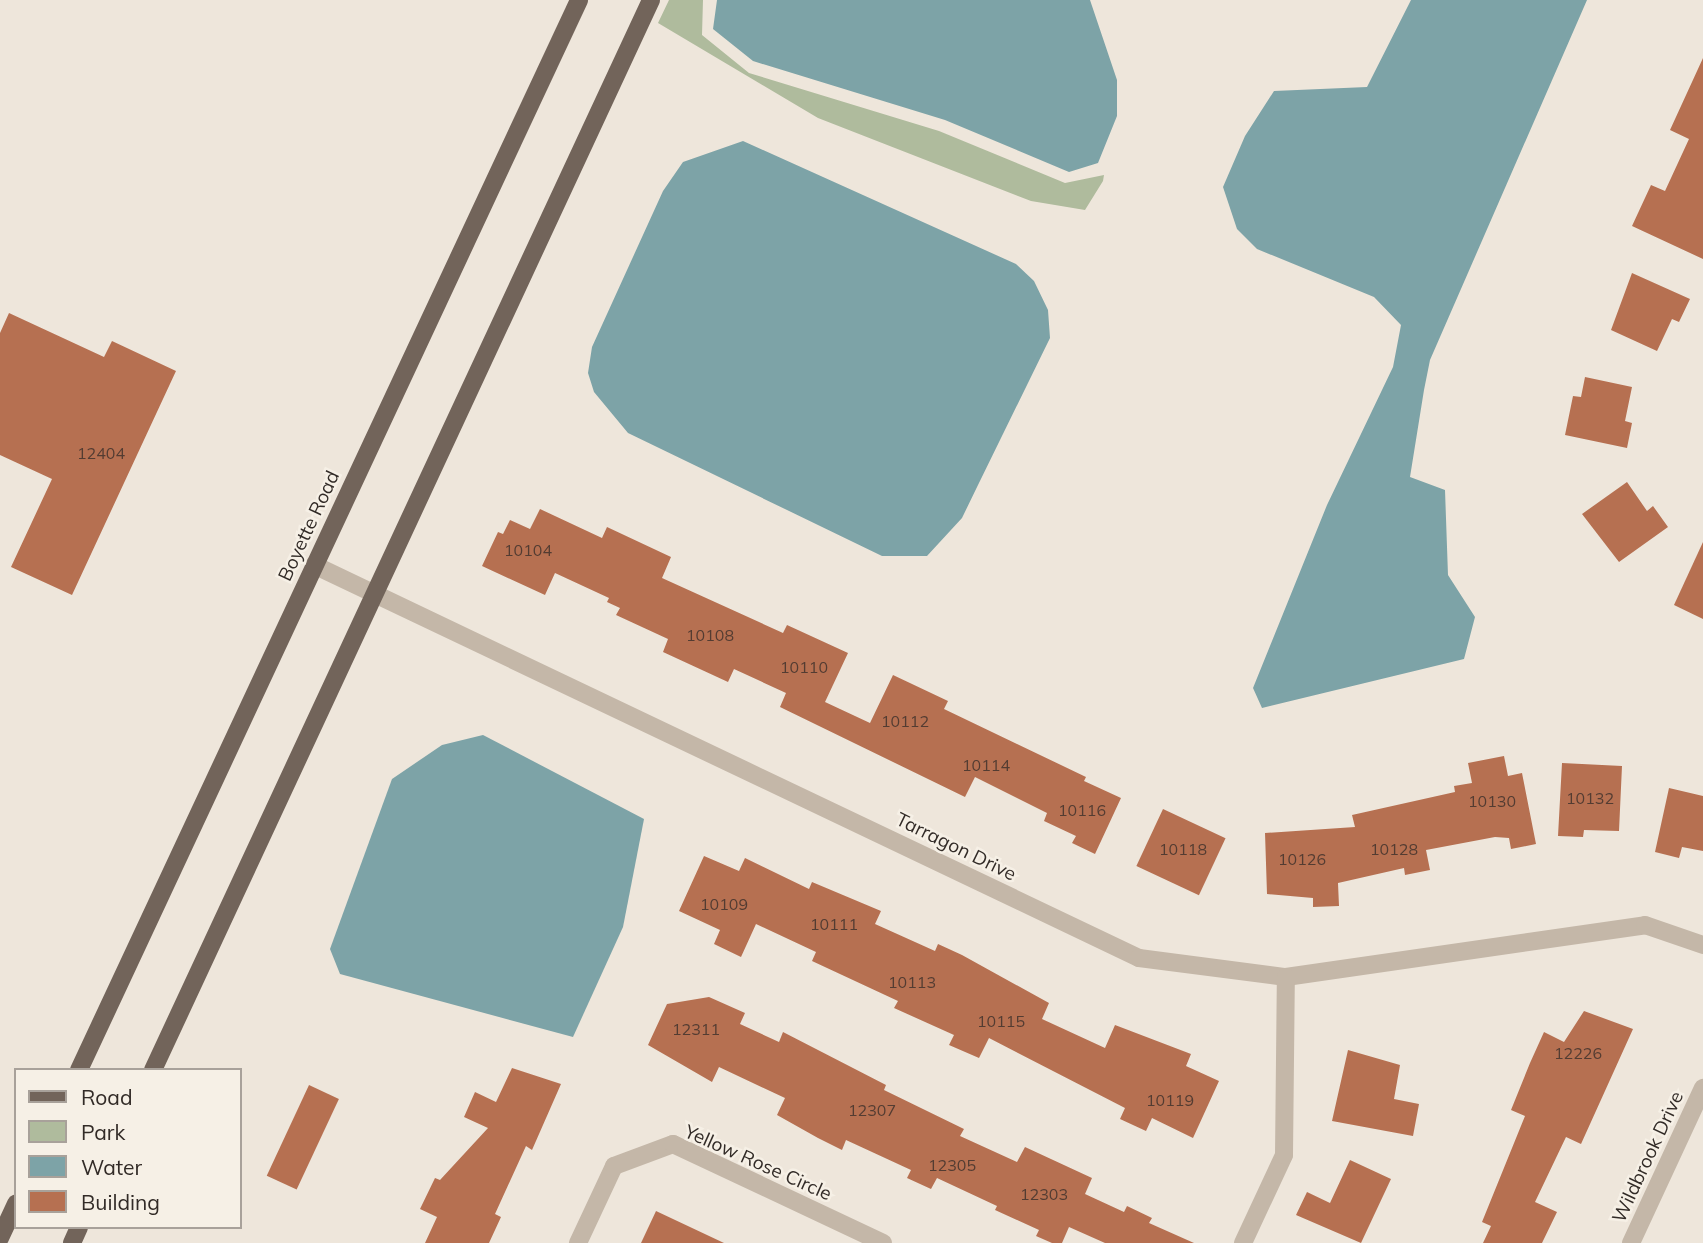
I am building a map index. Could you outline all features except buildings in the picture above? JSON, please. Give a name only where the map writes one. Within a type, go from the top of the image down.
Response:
[{"type":"main road","name":"Boyette Road","points":[[80,1068],[579,0]]},
{"type":"main road","points":[[154,1068],[651,0]]},
{"type":"main road","points":[[0,1238],[14,1208]]},
{"type":"street","name":"Tarragon Drive","points":[[314,565],[1139,958],[1286,977],[1645,925],[1703,945]]},
{"type":"street","points":[[1243,1243],[1284,1155],[1286,977]]},
{"type":"street","name":"Wildbrook Drive","points":[[1631,1243],[1703,1088]]},
{"type":"street","name":"Yellow Rose Circle","points":[[578,1243],[614,1166],[673,1144],[883,1243]]},
{"type":"green space","points":[[669,0],[703,0],[702,35],[749,73],[939,131],[1065,183],[1104,175],[1103,181],[1085,210],[1031,201],[818,118],[658,23]]},
{"type":"water","points":[[717,0],[1090,0],[1117,80],[1117,116],[1098,163],[1069,172],[945,120],[753,61],[713,29]]},
{"type":"water","points":[[1411,0],[1587,0],[1430,360],[1424,390],[1410,477],[1445,490],[1448,575],[1475,617],[1464,659],[1262,708],[1253,688],[1327,505],[1393,367],[1401,325],[1374,297],[1257,249],[1237,229],[1223,187],[1245,136],[1274,91],[1367,87]]},
{"type":"water","points":[[743,141],[1016,264],[1034,281],[1048,310],[1050,338],[962,518],[927,556],[882,556],[628,433],[594,392],[588,373],[592,347],[663,191],[683,162]]},
{"type":"water","points":[[483,735],[644,819],[623,927],[573,1037],[340,974],[330,949],[392,779],[442,745]]}]
